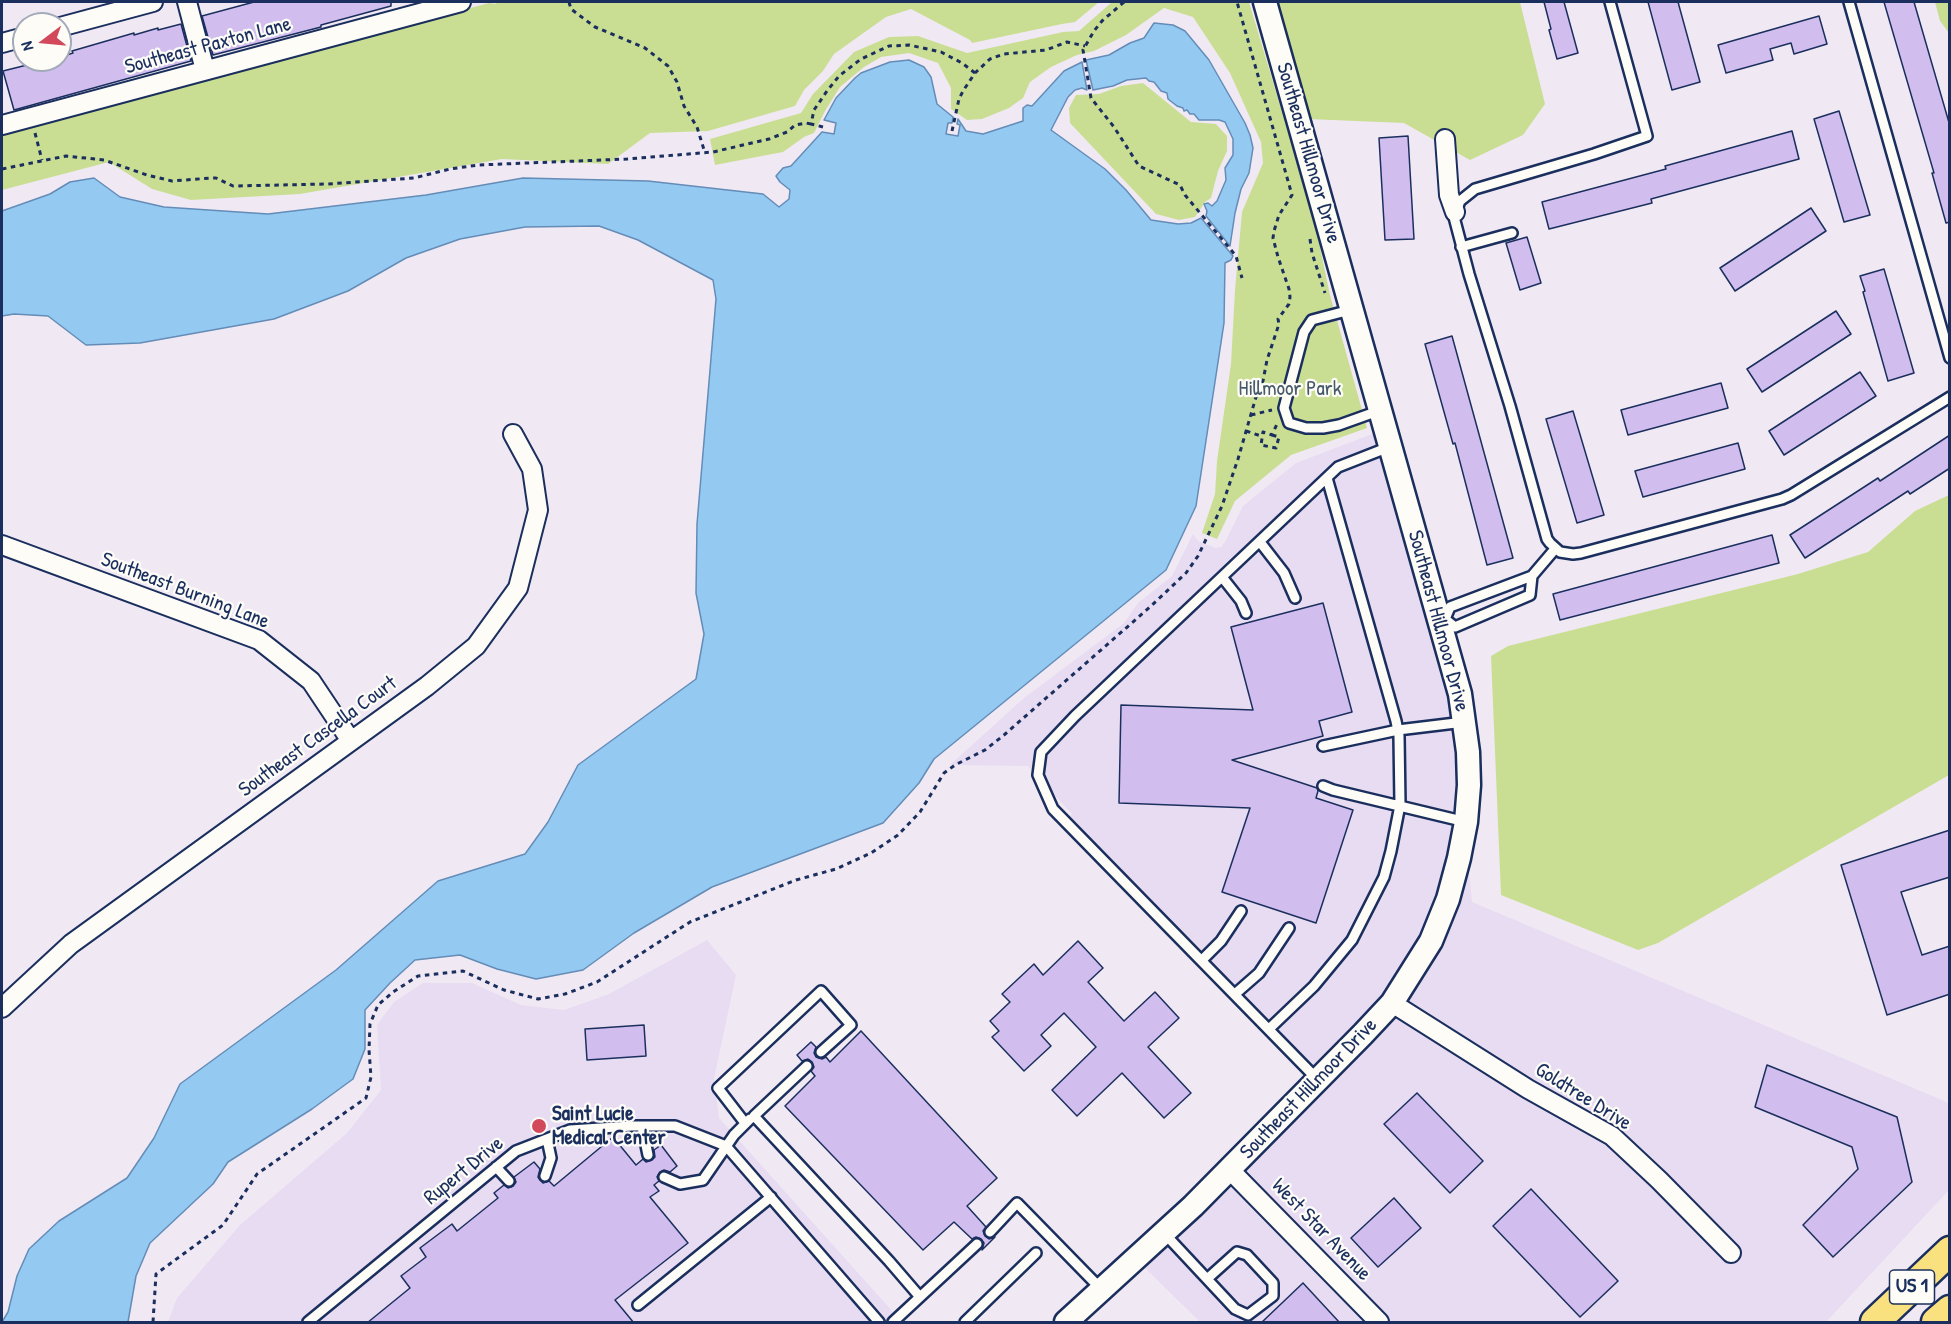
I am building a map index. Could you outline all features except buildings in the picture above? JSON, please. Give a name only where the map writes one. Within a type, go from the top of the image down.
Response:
[{"type":"main road","name":"US 1","points":[[1875,1323],[1950,1251]]},
{"type":"main road","name":"US 1","points":[[1936,1323],[1950,1310]]},
{"type":"street","points":[[72,24],[153,2]]},
{"type":"street","points":[[188,2],[205,70]]},
{"type":"street","name":"Southeast Paxton Lane","points":[[2,125],[461,2]]},
{"type":"street","name":"Southeast Hillmoor Drive","points":[[1066,1323],[1230,1170],[1392,1003],[1431,941],[1448,899],[1466,822],[1469,785],[1464,722],[1443,620],[1391,447],[1265,2]]},
{"type":"street","points":[[1445,139],[1449,195],[1455,212]]},
{"type":"street","name":"Southeast Cascella Court","points":[[2,1008],[71,944],[427,686],[477,646],[519,588],[538,510],[532,469],[513,434]]},
{"type":"street","name":"Southeast Burning Lane","points":[[2,545],[259,640],[311,681],[351,741]]},
{"type":"street","name":"Goldtree Drive","points":[[1392,1003],[1528,1089],[1612,1136],[1731,1253]]},
{"type":"street","name":"West Star Avenue","points":[[1230,1170],[1379,1322]]},
{"type":"lane","points":[[1610,2],[1647,136],[1475,189],[1460,201],[1455,212],[1454,222],[1510,406],[1546,539],[1555,549],[1567,554],[1581,553],[1791,495],[1950,397]]},
{"type":"lane","points":[[1849,2],[1950,358]]},
{"type":"lane","points":[[1461,247],[1512,232]]},
{"type":"lane","points":[[1353,309],[1312,320],[1304,332],[1284,408],[1289,423],[1306,428],[1339,425],[1381,410]]},
{"type":"lane","points":[[1317,1080],[1053,809],[1038,775],[1041,752],[1075,716],[1338,467],[1391,447]]},
{"type":"lane","points":[[1269,1029],[1314,986],[1352,940],[1384,876],[1400,805],[1398,730],[1327,478]]},
{"type":"lane","points":[[1260,542],[1284,573],[1295,598]]},
{"type":"lane","points":[[1532,576],[1530,595],[1455,627],[1443,620],[1450,607],[1532,576],[1555,549]]},
{"type":"lane","points":[[1222,577],[1241,601],[1246,613]]},
{"type":"lane","points":[[1323,746],[1398,730],[1464,722]]},
{"type":"lane","points":[[1323,786],[1466,822]]},
{"type":"lane","points":[[1202,960],[1221,941],[1240,911]]},
{"type":"lane","points":[[1235,994],[1259,973],[1289,928]]},
{"type":"lane","points":[[746,1123],[718,1088],[821,991],[851,1025],[821,1052]]},
{"type":"lane","points":[[664,1177],[680,1184],[703,1180],[726,1146],[746,1123],[807,1066]]},
{"type":"lane","points":[[754,1116],[889,1261],[920,1298]]},
{"type":"lane","points":[[642,1126],[648,1155]]},
{"type":"lane","name":"Rupert Drive","points":[[308,1323],[516,1151],[570,1130],[642,1126],[675,1126],[726,1146],[879,1323]]},
{"type":"lane","points":[[545,1176],[551,1158],[547,1139]]},
{"type":"lane","points":[[496,1167],[509,1181]]},
{"type":"lane","points":[[638,1305],[771,1197]]},
{"type":"lane","points":[[990,1232],[1017,1203],[1102,1290]]},
{"type":"lane","points":[[1164,1233],[1234,1310],[1248,1315],[1273,1296],[1273,1283],[1247,1255],[1237,1252],[1207,1279]]},
{"type":"lane","points":[[893,1323],[977,1244]]},
{"type":"lane","points":[[965,1323],[1036,1253]]},
{"type":"path","points":[[569,2],[571,9],[595,27],[645,48],[657,55],[668,66],[677,82],[684,106],[699,131],[705,153]]},
{"type":"path","points":[[1124,2],[1102,21],[1085,46],[1083,55],[1091,98],[1114,127],[1139,166],[1180,185],[1185,195],[1234,255],[1242,278]]},
{"type":"path","points":[[153,1323],[156,1274],[223,1225],[257,1174],[366,1098],[371,1077],[370,1024],[378,1005],[393,992],[418,976],[463,971],[504,990],[538,999],[565,994],[597,982],[690,922],[796,880],[836,869],[871,854],[898,835],[920,812],[944,773],[985,750],[1004,735],[1186,573],[1202,549],[1222,506],[1263,381],[1279,324],[1278,319],[1289,304],[1289,290],[1278,257],[1274,231],[1279,215],[1292,195],[1238,2]]},
{"type":"path","points":[[952,130],[959,99],[975,73],[990,59],[1004,54],[1046,50],[1067,42],[1085,46]]},
{"type":"path","points":[[813,124],[817,105],[839,76],[865,57],[889,46],[903,44],[941,52],[975,73]]},
{"type":"path","points":[[31,117],[42,160]]},
{"type":"path","points":[[2,169],[66,156],[104,160],[165,180],[216,178],[233,186],[328,184],[414,178],[461,167],[496,164],[627,159],[705,153],[754,143],[787,132],[795,125],[806,123],[823,127]]},
{"type":"path","points":[[1251,415],[1260,413]]},
{"type":"path","points":[[1272,435],[1275,426],[1286,414]]},
{"type":"path","points":[[1245,431],[1261,436]]},
{"type":"path","points":[[1263,432],[1272,435],[1279,437],[1276,448],[1261,445],[1263,432]]},
{"type":"shaded area","points":[[1375,433],[1451,696],[1460,785],[1457,821],[1439,897],[1422,937],[1384,999],[1187,1201],[1131,1251],[1314,1066],[1068,818],[1072,814],[1028,766],[950,765],[1024,698],[1124,623],[1138,603],[1172,576],[1193,534],[1198,541],[1215,548],[1221,547],[1243,506],[1296,463]]},
{"type":"shaded area","points":[[1468,861],[1472,902],[1949,1103],[1949,1190],[1826,1322],[1200,1322],[1142,1265],[1370,1040]]},
{"type":"shaded area","name":"Saint Lucie Medical Center","points":[[707,940],[736,975],[714,1079],[719,1118],[902,1322],[168,1322],[177,1298],[240,1225],[347,1133],[381,1090],[377,1025],[394,1002],[423,983],[472,983],[521,1005],[564,1010],[609,994]]},
{"type":"green space","points":[[497,2],[1099,2],[1075,22],[972,43],[911,9],[886,17],[834,54],[823,71],[804,90],[795,106],[708,131],[650,133],[608,164],[502,159],[300,194],[191,200],[152,189],[109,162],[2,190],[2,134]]},
{"type":"green space","name":"Hillmoor Park","points":[[1112,2],[1249,2],[1314,219],[1330,295],[1367,428],[1291,455],[1235,501],[1217,539],[1202,533],[1215,494],[1217,461],[1231,364],[1242,212],[1263,163],[1261,142],[1230,73],[1193,17],[1164,8],[1126,35],[1094,51],[1077,55],[1051,67],[1030,82],[1023,98],[1009,108],[982,119],[967,120],[951,109],[951,88],[938,63],[909,53],[881,57],[864,67],[840,87],[814,133],[804,137],[783,152],[715,165],[710,139],[801,113],[813,94],[854,52],[889,37],[918,36],[967,53],[1063,32],[1079,31]]},
{"type":"green space","points":[[1275,2],[1520,2],[1545,104],[1523,135],[1470,160],[1404,123],[1308,119]]},
{"type":"green space","points":[[1935,2],[1949,2],[1949,33],[1940,21]]},
{"type":"green space","points":[[1143,83],[1191,122],[1216,124],[1227,136],[1227,151],[1218,171],[1211,198],[1205,202],[1195,217],[1179,220],[1156,214],[1070,123],[1069,108],[1076,95],[1099,94],[1121,86]]},
{"type":"green space","points":[[1949,495],[1949,775],[1658,943],[1638,950],[1501,895],[1491,656],[1508,646],[1798,574],[1868,552],[1915,511]]},
{"type":"water","points":[[1154,23],[1173,25],[1185,31],[1209,60],[1250,135],[1253,148],[1249,173],[1241,189],[1230,246],[1206,216],[1207,211],[1204,204],[1208,203],[1212,206],[1217,201],[1226,180],[1225,168],[1233,155],[1233,139],[1225,122],[1199,120],[1194,114],[1190,114],[1187,110],[1184,111],[1168,99],[1167,93],[1161,91],[1154,82],[1146,78],[1127,80],[1113,86],[1093,90],[1086,60],[1109,55],[1144,38]]},
{"type":"water","points":[[909,60],[924,67],[931,77],[937,104],[953,117],[952,123],[948,123],[946,134],[958,136],[960,125],[957,124],[958,119],[966,131],[983,134],[1023,121],[1023,108],[1027,105],[1032,106],[1064,71],[1082,62],[1087,90],[1082,88],[1075,90],[1068,97],[1051,130],[1105,169],[1151,220],[1178,224],[1191,223],[1201,218],[1233,256],[1225,263],[1224,323],[1196,506],[1166,570],[934,759],[919,783],[883,823],[712,887],[634,933],[583,970],[536,979],[497,969],[460,955],[415,960],[365,1010],[365,1049],[353,1079],[312,1109],[228,1162],[213,1184],[150,1243],[136,1276],[128,1322],[2,1322],[8,1312],[17,1276],[29,1249],[59,1221],[127,1178],[154,1138],[180,1084],[336,970],[438,881],[525,854],[548,822],[578,765],[696,679],[704,634],[696,593],[697,524],[716,299],[713,280],[638,240],[599,226],[525,227],[460,239],[406,258],[348,291],[274,319],[140,343],[86,345],[48,316],[14,314],[2,316],[2,211],[50,194],[70,182],[94,178],[120,197],[164,207],[268,214],[426,195],[523,178],[648,181],[763,194],[779,207],[789,199],[790,190],[776,176],[783,168],[791,166],[822,132],[834,134],[836,123],[824,120],[836,98],[861,73],[890,62]]},
{"type":"place","name":"Saint Lucie Medical Center","points":[[539,1126]]}]
